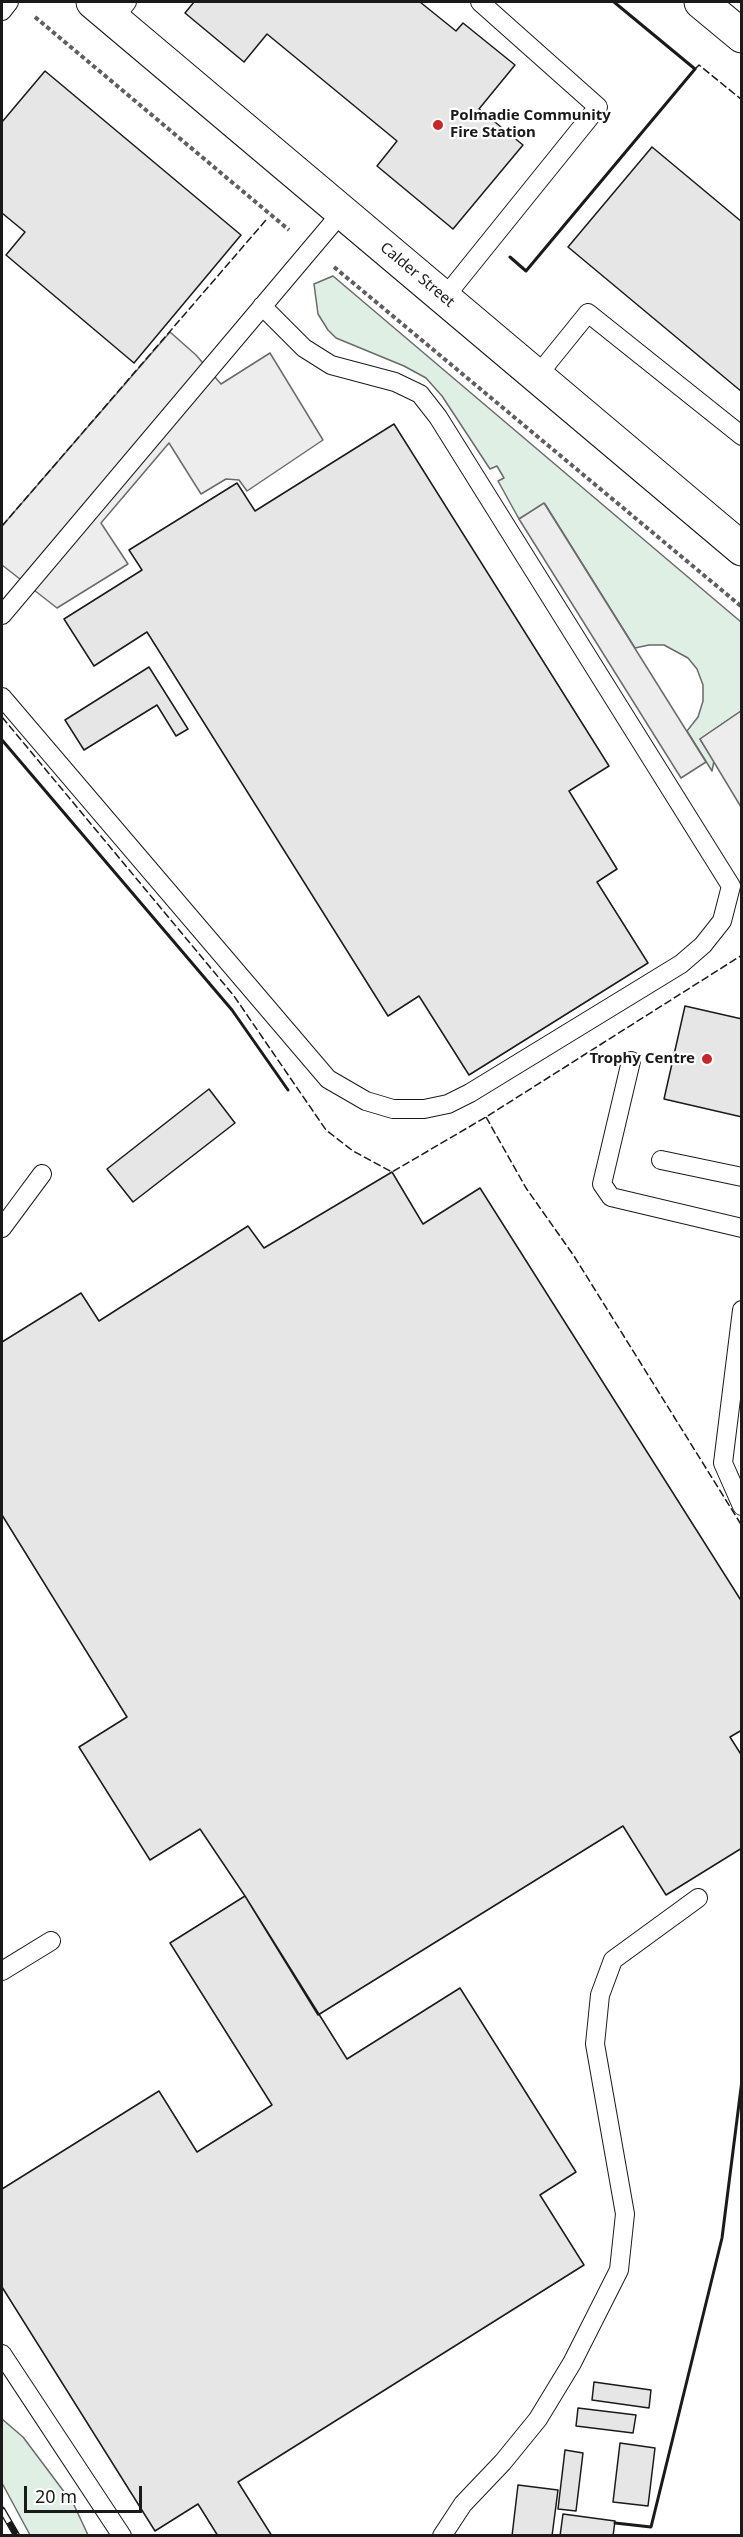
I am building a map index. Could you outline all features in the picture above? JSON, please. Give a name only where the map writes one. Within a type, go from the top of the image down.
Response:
[{"type":"main road","points":[[701,2],[741,36]]},
{"type":"main road","name":"Calder Street","points":[[111,7],[342,212],[741,549]]},
{"type":"lane","points":[[2,11],[9,2]]},
{"type":"lane","points":[[444,298],[598,107],[480,2]]},
{"type":"lane","points":[[2,615],[342,212]]},
{"type":"lane","points":[[2,697],[327,1079],[366,1101],[393,1109],[424,1109],[448,1104],[463,1097],[681,964],[703,945],[722,921],[731,886],[438,417],[420,394],[395,381],[331,365],[304,348],[262,306]]},
{"type":"lane","points":[[537,376],[588,313],[741,436]]},
{"type":"lane","points":[[631,1060],[602,1184],[611,1197],[741,1228]]},
{"type":"lane","points":[[661,1160],[741,1177]]},
{"type":"lane","points":[[2,1228],[42,1174]]},
{"type":"lane","points":[[741,1310],[723,1463],[741,1506]]},
{"type":"lane","points":[[442,2535],[463,2504],[503,2463],[538,2419],[572,2363],[619,2270],[625,2214],[595,2044],[600,1995],[613,1960],[698,1898]]},
{"type":"lane","points":[[2,1971],[51,1941]]},
{"type":"lane","points":[[2,2354],[122,2535]]},
{"type":"path","points":[[34,16],[741,607]]},
{"type":"green space","points":[[333,276],[741,622],[741,711],[700,739],[714,761],[712,771],[687,731],[698,717],[703,701],[703,685],[697,669],[688,658],[664,645],[635,648],[545,504],[519,519],[498,481],[504,478],[497,466],[490,469],[442,396],[426,378],[404,366],[336,338],[328,330],[318,314],[314,284]]},
{"type":"green space","points":[[2,2419],[23,2437],[74,2505],[88,2535],[30,2535],[2,2483]]},
{"type":"shaded area","points":[[170,332],[196,355],[221,384],[270,353],[323,440],[247,491],[239,480],[226,479],[201,494],[169,443],[101,523],[128,564],[57,608],[2,565],[2,526]]},
{"type":"shaded area","points":[[544,503],[706,762],[681,778],[519,519]]},
{"type":"shaded area","points":[[741,711],[741,807],[700,739]]},
{"type":"building","name":"Polmadie Community Fire Station","points":[[194,2],[420,2],[456,31],[463,23],[515,65],[479,109],[523,145],[453,229],[377,166],[397,141],[267,34],[244,62],[185,13]]},
{"type":"building","points":[[45,71],[241,235],[134,363],[6,255],[25,232],[2,213],[2,122]]},
{"type":"building","points":[[652,147],[742,222],[742,392],[568,247]]},
{"type":"building","points":[[394,424],[609,766],[569,791],[617,869],[597,882],[648,963],[469,1075],[419,996],[388,1016],[147,632],[94,666],[64,619],[142,570],[129,550],[237,483],[255,511]]},
{"type":"building","points":[[149,667],[188,729],[176,736],[157,705],[84,750],[65,720]]},
{"type":"building","name":"Trophy Centre","points":[[685,1006],[742,1019],[742,1117],[664,1099]]},
{"type":"building","points":[[209,1089],[235,1123],[133,1202],[107,1169]]},
{"type":"building","points":[[392,1172],[423,1224],[480,1188],[742,1602],[742,1730],[730,1737],[742,1756],[742,1848],[666,1895],[623,1826],[318,2015],[245,1896],[200,1829],[150,1860],[79,1747],[127,1717],[2,1515],[2,1342],[81,1293],[99,1321],[248,1226],[264,1248]]},
{"type":"building","points":[[245,1896],[347,2059],[460,1988],[576,2172],[540,2195],[584,2265],[238,2482],[272,2536],[218,2536],[198,2504],[155,2531],[2,2287],[2,2189],[159,2091],[197,2152],[272,2105],[170,1943]]},
{"type":"building","points":[[594,2382],[651,2390],[649,2408],[592,2400]]},
{"type":"building","points":[[578,2408],[636,2415],[633,2433],[576,2426]]},
{"type":"building","points":[[620,2443],[655,2448],[648,2506],[613,2502]]},
{"type":"building","points":[[565,2450],[583,2453],[576,2511],[558,2509]]},
{"type":"building","points":[[518,2485],[558,2490],[552,2536],[512,2536]]},
{"type":"building","points":[[563,2514],[615,2521],[613,2536],[560,2536]]},
{"type":"railway","points":[[2,2510],[17,2536]]},
{"type":"fence","points":[[695,69],[699,65],[742,100]]},
{"type":"fence","points":[[2,526],[266,220]]},
{"type":"fence","points":[[2,717],[234,996],[326,1130],[353,1151],[392,1172],[486,1117],[742,955]]},
{"type":"fence","points":[[486,1117],[526,1188],[574,1256],[742,1526]]},
{"type":"wall","points":[[510,257],[526,271],[695,69],[614,2]]},
{"type":"wall","points":[[2,740],[232,1010],[288,1090]]},
{"type":"wall","points":[[615,2523],[651,2527],[722,2238],[742,2080]]},
{"type":"place","name":"Polmadie Community Fire Station","points":[[438,125]]},
{"type":"place","name":"Trophy Centre","points":[[707,1059]]}]
